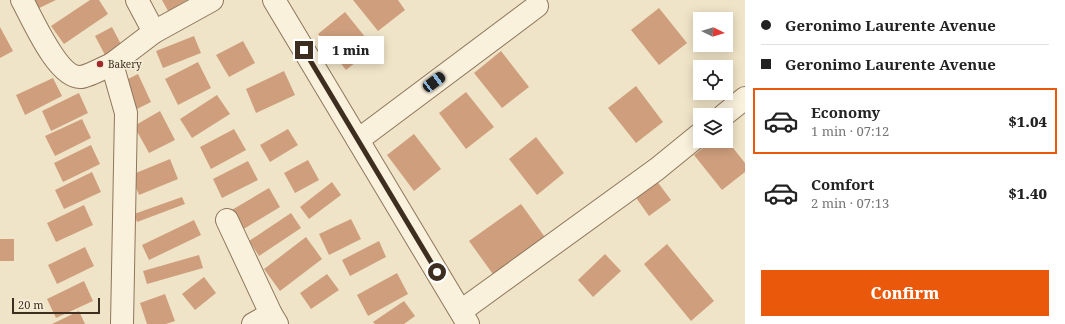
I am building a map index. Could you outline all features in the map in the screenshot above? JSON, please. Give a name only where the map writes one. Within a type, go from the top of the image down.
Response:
[{"type":"street","points":[[22,0],[54,60],[67,73],[81,77],[112,64],[154,32],[212,0]]},
{"type":"street","points":[[137,0],[154,32]]},
{"type":"street","points":[[274,0],[465,317],[693,140]]},
{"type":"street","points":[[358,140],[537,6]]},
{"type":"street","points":[[112,64],[126,114],[122,324]]},
{"type":"street","points":[[733,108],[745,98]]},
{"type":"street","points":[[227,220],[267,321]]},
{"type":"building","points":[[30,0],[56,0],[35,10]]},
{"type":"building","points":[[90,0],[99,0],[108,14],[64,44],[51,26]]},
{"type":"building","points":[[162,0],[187,0],[168,11]]},
{"type":"building","points":[[353,0],[398,0],[405,10],[378,31]]},
{"type":"building","points":[[659,8],[687,43],[659,65],[631,30]]},
{"type":"building","points":[[345,12],[374,48],[346,70],[318,34]]},
{"type":"building","points":[[0,27],[13,51],[0,58]]},
{"type":"building","points":[[112,27],[124,50],[107,59],[95,36]]},
{"type":"building","points":[[194,36],[201,53],[163,68],[156,51]]},
{"type":"building","points":[[243,41],[255,63],[229,77],[216,55]]},
{"type":"building","points":[[501,51],[529,87],[502,108],[474,73]]},
{"type":"building","points":[[198,62],[211,88],[178,105],[165,79]]},
{"type":"building","points":[[284,71],[295,95],[256,113],[246,89]]},
{"type":"building","points":[[138,74],[151,102],[137,109],[124,81]]},
{"type":"building","points":[[53,78],[62,96],[25,115],[16,95]]},
{"type":"building","points":[[636,86],[663,122],[636,143],[608,108]]},
{"type":"building","points":[[466,92],[494,127],[466,149],[439,113]]},
{"type":"building","points":[[79,93],[88,113],[51,131],[42,111]]},
{"type":"building","points":[[217,95],[230,114],[192,138],[180,119]]},
{"type":"building","points":[[160,111],[175,140],[149,153],[134,126]]},
{"type":"building","points":[[82,119],[91,138],[55,156],[45,136]]},
{"type":"building","points":[[234,129],[246,150],[211,169],[200,147]]},
{"type":"building","points":[[288,129],[298,145],[270,162],[260,145]]},
{"type":"building","points":[[414,134],[441,169],[414,191],[387,155]]},
{"type":"building","points":[[536,137],[564,173],[537,195],[509,159]]},
{"type":"building","points":[[91,145],[100,164],[63,182],[54,163]]},
{"type":"building","points":[[703,148],[733,148],[745,163],[745,172],[722,190],[694,155]]},
{"type":"building","points":[[170,159],[178,179],[139,195],[131,175]]},
{"type":"building","points":[[308,160],[319,180],[295,193],[284,173]]},
{"type":"building","points":[[248,161],[258,180],[222,198],[213,179]]},
{"type":"building","points":[[92,172],[101,192],[64,209],[55,190]]},
{"type":"building","points":[[656,180],[671,200],[649,216],[634,195]]},
{"type":"building","points":[[332,182],[341,195],[309,219],[300,207]]},
{"type":"building","points":[[269,188],[280,207],[242,230],[230,211]]},
{"type":"building","points":[[182,197],[185,204],[137,222],[134,214]]},
{"type":"building","points":[[521,204],[547,240],[495,277],[469,241]]},
{"type":"building","points":[[84,205],[93,225],[56,242],[47,223]]},
{"type":"building","points":[[291,213],[301,228],[259,256],[249,241]]},
{"type":"building","points":[[351,219],[361,239],[329,255],[319,234]]},
{"type":"building","points":[[194,220],[201,235],[149,260],[142,245]]},
{"type":"building","points":[[306,237],[322,259],[280,291],[264,269]]},
{"type":"building","points":[[0,239],[14,239],[14,261],[0,261]]},
{"type":"building","points":[[379,241],[386,257],[350,276],[342,260]]},
{"type":"building","points":[[667,244],[714,301],[691,321],[644,264]]},
{"type":"building","points":[[85,247],[94,266],[57,284],[48,265]]},
{"type":"building","points":[[605,254],[621,271],[593,297],[578,280]]},
{"type":"building","points":[[199,255],[203,268],[147,284],[143,271]]},
{"type":"building","points":[[397,273],[408,294],[368,316],[357,295]]},
{"type":"building","points":[[327,274],[339,290],[311,309],[300,293]]},
{"type":"building","points":[[204,277],[216,293],[195,310],[182,294]]},
{"type":"building","points":[[84,281],[93,301],[56,318],[47,299]]},
{"type":"building","points":[[165,294],[175,321],[166,324],[147,324],[140,303]]},
{"type":"building","points":[[404,301],[415,316],[404,324],[375,324],[373,322]]},
{"type":"building","points":[[79,311],[85,324],[52,324]]},
{"type":"place","name":"Bakery","points":[[100,64]]},
{"type":"route","points":[[304,50],[437,272]]}]
